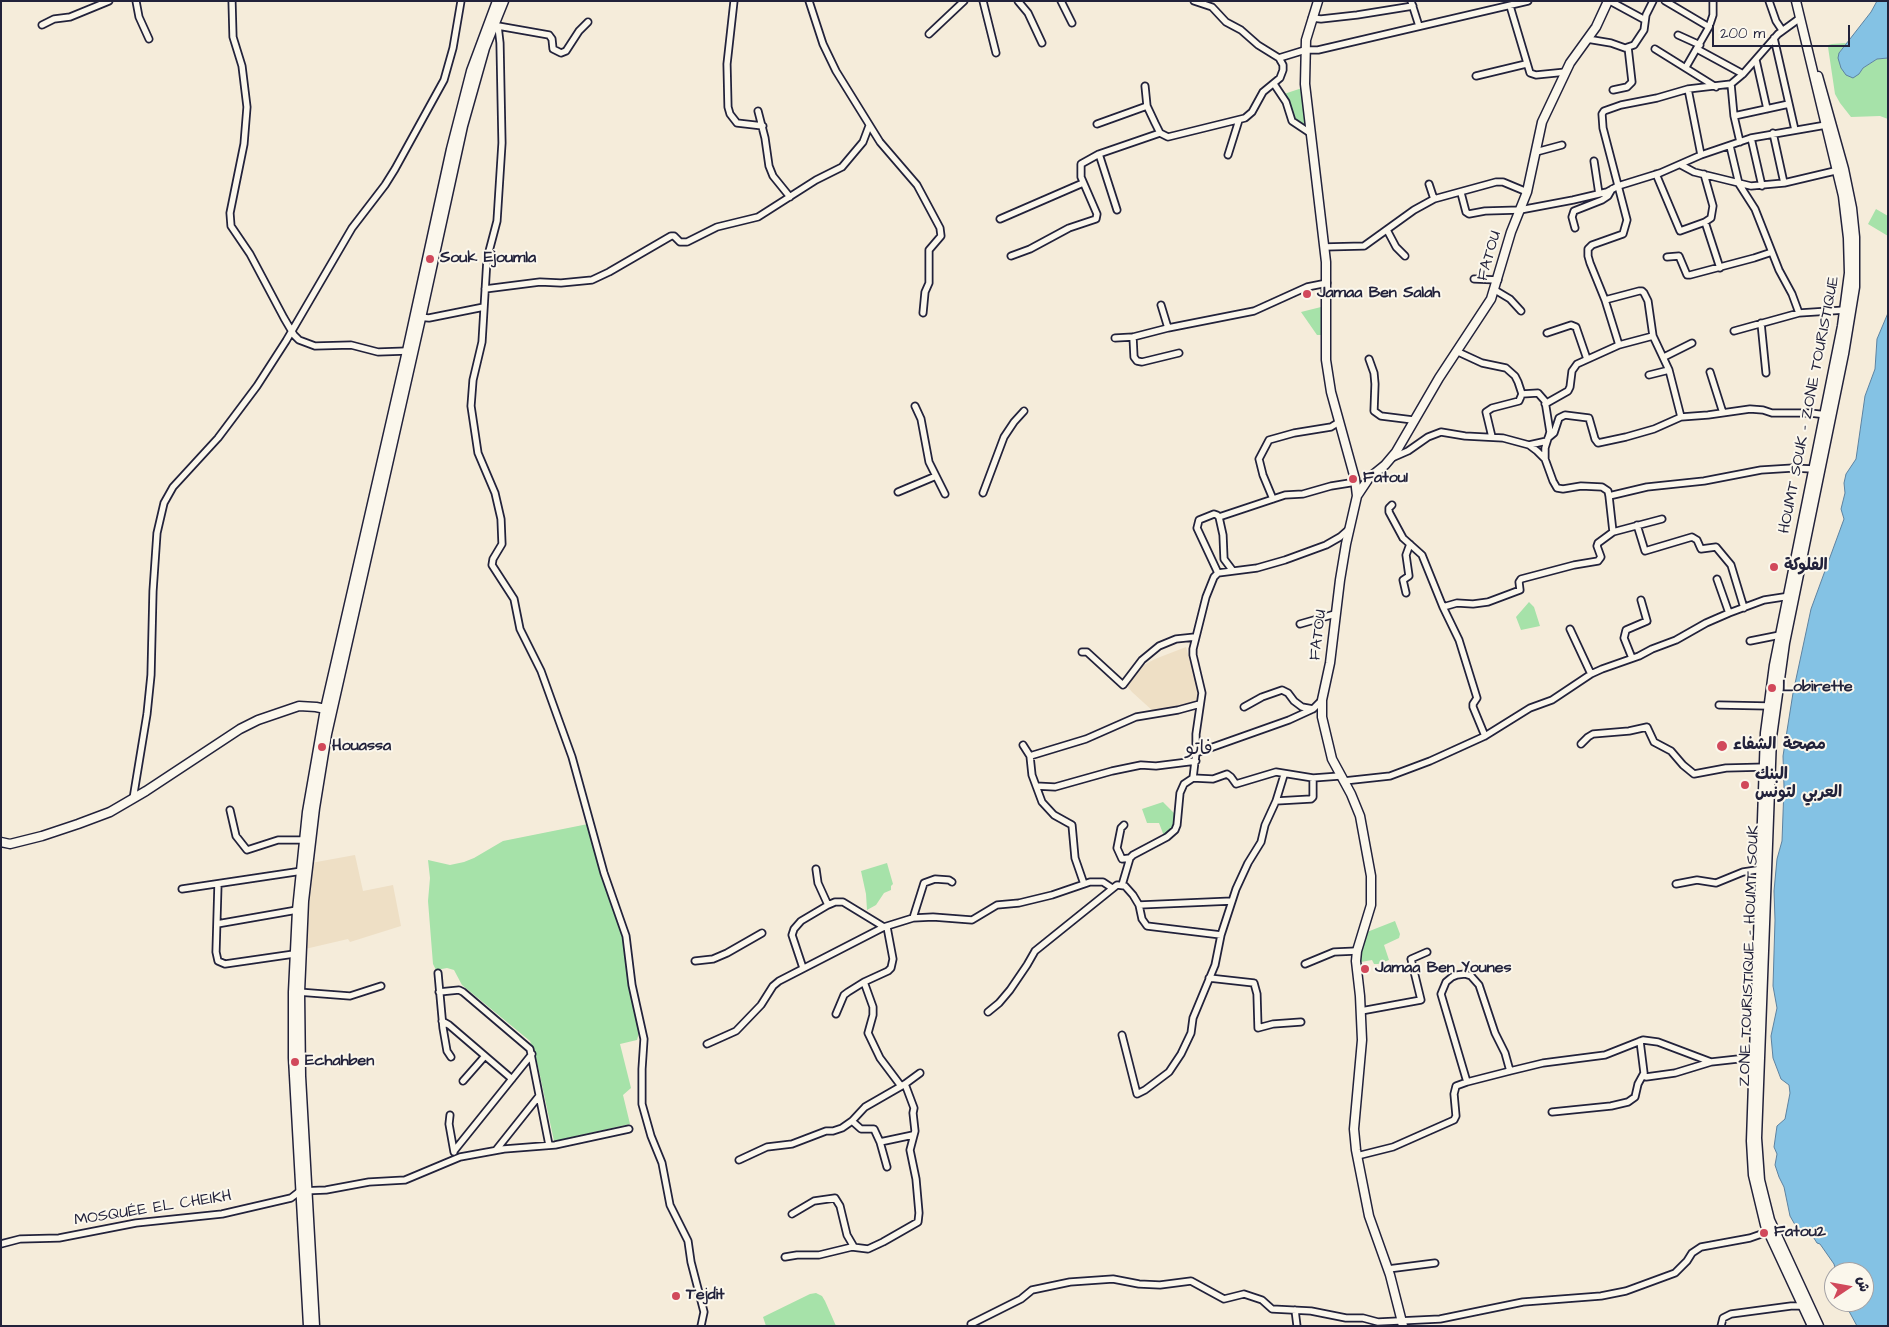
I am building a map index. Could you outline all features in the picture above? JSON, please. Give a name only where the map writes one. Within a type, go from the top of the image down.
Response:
[{"type":"main road","points":[[493,25],[497,1]]},
{"type":"main road","points":[[297,992],[304,871],[303,840],[329,710],[418,317],[471,71],[504,1]]},
{"type":"main road","name":"FATOU","points":[[1318,1],[1308,28],[1305,50],[1305,84],[1327,283],[1326,360],[1331,392],[1355,481],[1357,496]]},
{"type":"main road","name":"FATOU","points":[[1402,1323],[1388,1269],[1369,1216],[1357,1156],[1354,1119],[1362,1055],[1362,1011],[1356,962],[1357,951],[1368,915],[1372,888],[1362,823],[1351,794],[1332,759],[1322,718],[1322,700],[1330,663],[1335,614],[1349,529],[1357,496],[1369,478],[1391,458],[1456,351],[1483,313],[1495,290],[1511,232],[1527,192],[1542,122],[1566,72],[1602,16],[1609,1]]},
{"type":"main road","points":[[1766,767],[1791,596],[1827,416],[1852,311],[1855,286],[1855,237],[1852,208],[1840,170],[1823,90],[1808,48],[1796,1]]},
{"type":"main road","name":"HOUMT SOUK - ZONE TOURISTIQUE","points":[[1771,1231],[1757,1198],[1751,1154],[1751,1114],[1758,1057],[1768,706],[1780,635],[1791,596],[1813,469],[1827,416],[1845,310],[1849,273],[1848,238],[1840,170],[1826,125],[1808,48]]},
{"type":"main road","points":[[399,402],[408,351],[418,317]]},
{"type":"main road","points":[[1355,481],[1360,482],[1369,478]]},
{"type":"main road","points":[[315,1326],[298,1076],[297,992],[294,954],[297,910],[320,774],[329,710],[327,699],[377,498]]},
{"type":"main road","points":[[316,707],[320,706],[327,699]]},
{"type":"main road","points":[[5,843],[78,824],[110,812],[247,725],[294,707],[316,707],[329,710]]},
{"type":"main road","points":[[298,1076],[307,1182],[301,1206],[308,1326]]},
{"type":"main road","points":[[1771,1231],[1806,1305],[1819,1326]]},
{"type":"main road","points":[[1806,1305],[1812,1326]]},
{"type":"street","points":[[42,26],[109,1]]},
{"type":"street","points":[[136,1],[139,17],[149,39]]},
{"type":"street","points":[[232,1],[233,37],[242,66],[247,107],[244,144],[230,213],[231,226],[250,254],[296,338],[314,346],[351,345],[378,352],[408,351]]},
{"type":"street","points":[[133,799],[144,736],[151,675],[153,591],[157,533],[162,509],[178,482],[218,438],[261,380],[352,228],[385,185],[444,80],[461,1]]},
{"type":"street","points":[[734,1],[727,64],[728,107],[730,114],[737,123],[763,126]]},
{"type":"street","points":[[809,1],[828,57],[880,142],[924,195],[940,228],[941,236],[929,250],[929,283],[925,292],[923,314]]},
{"type":"street","points":[[929,34],[964,1]]},
{"type":"street","points":[[983,1],[996,53]]},
{"type":"street","points":[[1018,1],[1028,13],[1042,43]]},
{"type":"street","points":[[1061,1],[1072,23]]},
{"type":"street","points":[[1145,86],[1148,106],[1160,133],[1168,137],[1211,125],[1239,120],[1252,112],[1262,92],[1280,78],[1283,65],[1279,58],[1258,45],[1241,30],[1226,22],[1212,7],[1194,1]]},
{"type":"street","points":[[1279,58],[1305,50],[1318,50],[1528,1]]},
{"type":"street","points":[[1609,1],[1645,20]]},
{"type":"street","points":[[1587,39],[1628,47],[1634,45],[1645,26],[1645,20],[1653,1]]},
{"type":"street","points":[[1686,67],[1709,27],[1713,15],[1713,1]]},
{"type":"street","points":[[1769,1],[1776,21],[1782,30]]},
{"type":"street","points":[[1666,2],[1709,27]]},
{"type":"street","points":[[1312,18],[1321,19],[1356,15],[1412,4],[1419,26]]},
{"type":"street","points":[[1510,6],[1530,73],[1533,75],[1566,72]]},
{"type":"street","points":[[1619,345],[1605,300],[1590,264],[1588,249],[1596,243],[1620,236],[1625,231],[1627,214],[1615,187],[1602,114],[1604,111],[1621,105],[1657,98],[1688,89],[1731,84],[1744,74],[1782,30],[1800,18]]},
{"type":"street","points":[[588,22],[579,31],[566,50],[561,53],[554,52],[552,39],[549,35],[493,25],[502,71],[502,143],[497,220],[487,259],[482,342],[474,380],[472,406],[478,452],[493,486],[501,519],[502,544],[493,559],[492,565],[514,599],[520,629],[541,671],[572,757],[604,873],[626,936],[632,985],[644,1039],[642,1104],[651,1136],[660,1156],[670,1205],[688,1241],[691,1262],[704,1312],[701,1326]]},
{"type":"street","points":[[1678,35],[1744,74]]},
{"type":"street","points":[[1774,38],[1795,130]]},
{"type":"street","points":[[1613,90],[1627,87],[1632,82],[1628,47]]},
{"type":"street","points":[[1656,49],[1716,86]]},
{"type":"street","points":[[1756,60],[1767,109]]},
{"type":"street","points":[[1476,76],[1526,64]]},
{"type":"street","points":[[1274,84],[1286,102],[1292,121],[1310,133]]},
{"type":"street","points":[[1731,84],[1734,116],[1740,142]]},
{"type":"street","points":[[1688,89],[1701,155]]},
{"type":"street","points":[[1734,116],[1789,104]]},
{"type":"street","points":[[1097,124],[1148,106]]},
{"type":"street","points":[[758,111],[763,126],[769,166],[773,176],[790,197]]},
{"type":"street","points":[[1228,155],[1239,120]]},
{"type":"street","points":[[1461,193],[1468,214],[1485,211],[1520,210],[1599,194],[1751,138],[1826,125]]},
{"type":"street","points":[[485,289],[540,282],[592,280],[671,236],[674,236],[680,242],[687,242],[717,228],[758,217],[816,180],[842,167],[863,142],[869,126]]},
{"type":"street","points":[[1011,256],[1030,249],[1069,228],[1096,218],[1097,214],[1083,183],[1080,169],[1081,164],[1099,154],[1160,133]]},
{"type":"street","points":[[1773,133],[1784,183]]},
{"type":"street","points":[[1751,138],[1762,186]]},
{"type":"street","points":[[863,142],[880,142]]},
{"type":"street","points":[[1536,152],[1562,145]]},
{"type":"street","points":[[1730,146],[1738,184],[1755,209],[1799,313]]},
{"type":"street","points":[[1099,154],[1116,210]]},
{"type":"street","points":[[1594,161],[1599,194]]},
{"type":"street","points":[[1681,165],[1690,170],[1738,184],[1762,186],[1840,170]]},
{"type":"street","points":[[1656,174],[1677,229],[1680,231],[1684,231],[1711,218],[1713,210],[1704,174]]},
{"type":"street","points":[[1324,247],[1364,246],[1414,210],[1434,199],[1496,182],[1504,182],[1527,192]]},
{"type":"street","points":[[1000,219],[1083,183]]},
{"type":"street","points":[[1429,184],[1434,199]]},
{"type":"street","points":[[1575,228],[1572,217],[1574,211],[1602,200],[1615,187]]},
{"type":"street","points":[[1705,222],[1720,268]]},
{"type":"street","points":[[1387,230],[1396,248],[1404,256]]},
{"type":"street","points":[[1666,257],[1679,256],[1688,276],[1772,252]]},
{"type":"street","points":[[1474,279],[1498,280]]},
{"type":"street","points":[[1115,338],[1133,337],[1254,311],[1307,287],[1327,283]]},
{"type":"street","points":[[1495,290],[1510,299],[1521,311]]},
{"type":"street","points":[[1605,300],[1642,291],[1648,301],[1653,336],[1670,370],[1681,417]]},
{"type":"street","points":[[1161,305],[1168,328]]},
{"type":"street","points":[[418,317],[429,318],[484,307]]},
{"type":"street","points":[[1734,331],[1799,313],[1845,310]]},
{"type":"street","points":[[1761,323],[1766,373]]},
{"type":"street","points":[[1547,333],[1571,325],[1576,327],[1587,359]]},
{"type":"street","points":[[1545,404],[1568,391],[1574,367],[1619,345],[1653,336]]},
{"type":"street","points":[[1133,337],[1134,357],[1137,361],[1142,362],[1179,353]]},
{"type":"street","points":[[287,339],[296,338]]},
{"type":"street","points":[[1664,357],[1692,343]]},
{"type":"street","points":[[1456,351],[1482,363],[1506,368],[1515,376],[1522,394],[1519,401],[1492,408],[1486,412],[1492,437]]},
{"type":"street","points":[[1369,359],[1375,384],[1374,411],[1381,416],[1414,420]]},
{"type":"street","points":[[1649,375],[1670,370]]},
{"type":"street","points":[[1710,372],[1723,413]]},
{"type":"street","points":[[1522,394],[1538,393],[1544,398],[1550,426],[1545,460]]},
{"type":"street","points":[[915,406],[921,420],[930,462],[944,494]]},
{"type":"street","points":[[1391,458],[1408,451],[1428,437],[1441,432],[1465,436],[1492,437],[1529,445],[1548,439],[1554,433],[1559,418],[1565,415],[1588,418],[1598,443],[1654,429],[1681,417],[1756,409],[1772,413],[1810,413],[1827,416]]},
{"type":"street","points":[[984,493],[1004,437],[1024,411]]},
{"type":"street","points":[[1274,499],[1260,459],[1269,440],[1294,433],[1331,428],[1339,422]]},
{"type":"street","points":[[1529,445],[1545,460],[1557,488],[1563,490],[1581,486],[1602,487],[1608,491],[1613,532]]},
{"type":"street","points":[[1609,496],[1647,487],[1704,481],[1761,470],[1813,469]]},
{"type":"street","points":[[898,492],[936,476]]},
{"type":"street","points":[[1219,518],[1286,495],[1303,494],[1355,481]]},
{"type":"street","points":[[1392,505],[1389,508],[1389,512],[1403,538],[1424,560],[1461,647],[1477,696],[1473,707],[1485,736]]},
{"type":"street","points":[[1193,778],[1196,761],[1196,734],[1202,693],[1193,655],[1195,637],[1210,585],[1217,571],[1221,568],[1224,559],[1224,540],[1219,518],[1217,515],[1209,515],[1198,520],[1196,524],[1217,571]]},
{"type":"street","points":[[1443,607],[1457,603],[1473,604],[1488,602],[1520,590],[1519,582],[1521,578],[1598,561],[1601,557],[1597,546],[1598,543],[1613,532],[1662,519]]},
{"type":"street","points":[[1637,526],[1645,551],[1692,537],[1697,540],[1701,549],[1716,547],[1731,565],[1744,608]]},
{"type":"street","points":[[1217,571],[1257,568],[1285,560],[1326,544],[1340,537],[1349,529]]},
{"type":"street","points":[[1406,593],[1402,580],[1409,576],[1406,555],[1410,544]]},
{"type":"street","points":[[1224,559],[1233,570]]},
{"type":"street","points":[[1717,579],[1729,613]]},
{"type":"street","points":[[1122,885],[1130,858],[1136,852],[1167,837],[1175,830],[1180,793],[1184,784],[1193,778],[1213,779],[1227,774],[1231,776],[1236,784],[1276,772],[1313,778],[1342,779],[1380,778],[1400,773],[1485,736],[1530,708],[1557,697],[1591,674],[1676,640],[1706,623],[1729,613],[1764,600],[1791,596]]},
{"type":"street","points":[[1632,658],[1624,638],[1626,630],[1647,621],[1641,600]]},
{"type":"street","points":[[1300,624],[1335,614]]},
{"type":"street","points":[[1570,629],[1591,674]]},
{"type":"street","points":[[1750,641],[1780,635]]},
{"type":"street","points":[[1082,652],[1087,652],[1123,685],[1142,660],[1159,646],[1176,639],[1195,637]]},
{"type":"street","points":[[1244,707],[1262,697],[1282,690],[1288,693],[1298,705],[1313,709]]},
{"type":"street","points":[[1196,753],[1289,720],[1313,709],[1322,700]]},
{"type":"street","points":[[1030,756],[1086,739],[1136,717],[1178,710],[1200,704]]},
{"type":"street","points":[[1719,705],[1768,706]]},
{"type":"street","points":[[1581,744],[1593,734],[1630,731],[1647,726],[1654,742],[1671,751],[1694,774],[1726,768],[1766,767]]},
{"type":"street","points":[[1023,745],[1030,756],[1032,775],[1042,802],[1054,815],[1072,825],[1075,858],[1084,884]]},
{"type":"street","points":[[1036,786],[1055,787],[1141,765],[1156,766],[1196,761]]},
{"type":"street","points":[[1122,1035],[1137,1094],[1169,1072],[1181,1054],[1214,965],[1232,901],[1242,874],[1261,842],[1265,825],[1276,801],[1284,774]]},
{"type":"street","points":[[1276,801],[1311,799],[1313,797],[1313,778]]},
{"type":"street","points":[[230,810],[236,836],[247,850],[255,849],[278,840],[303,840]]},
{"type":"street","points":[[1124,824],[1121,828],[1118,848],[1122,859],[1130,858]]},
{"type":"street","points":[[1,847],[5,843]]},
{"type":"street","points":[[816,869],[818,883],[828,905]]},
{"type":"street","points":[[1676,884],[1696,880],[1716,883],[1742,872],[1763,869]]},
{"type":"street","points":[[182,889],[304,871]]},
{"type":"street","points":[[913,918],[924,883],[935,880],[950,880],[952,882]]},
{"type":"street","points":[[707,1044],[736,1031],[761,1005],[773,986],[779,981],[886,927],[913,918],[933,917],[972,920],[997,905],[1019,903],[1099,881],[1112,888]]},
{"type":"street","points":[[218,884],[216,952],[220,963],[225,964],[294,954]]},
{"type":"street","points":[[988,1012],[1010,990],[1035,951],[1078,918],[1112,888],[1122,885]]},
{"type":"street","points":[[1122,885],[1130,891],[1139,905],[1142,920],[1147,926],[1221,935]]},
{"type":"street","points":[[1139,905],[1232,901]]},
{"type":"street","points":[[803,968],[792,935],[794,929],[801,922],[828,905],[835,902],[843,902],[886,927],[893,965],[888,971],[864,982],[844,995],[836,1014]]},
{"type":"street","points":[[217,924],[297,910]]},
{"type":"street","points":[[695,961],[713,959],[727,953],[762,932]]},
{"type":"street","points":[[1305,964],[1334,952],[1357,951]]},
{"type":"street","points":[[1362,1011],[1422,1000],[1412,959],[1427,952]]},
{"type":"street","points":[[438,973],[442,1021],[447,1051],[451,1056]]},
{"type":"street","points":[[1467,1082],[1441,994],[1446,982],[1457,975],[1465,974],[1471,976],[1479,984],[1510,1071]]},
{"type":"street","points":[[1209,978],[1254,983],[1257,994],[1258,1028],[1273,1024],[1301,1022]]},
{"type":"street","points":[[785,1257],[819,1255],[854,1247],[868,1249],[918,1222],[916,1179],[910,1150],[915,1128],[912,1113],[914,1108],[903,1085],[880,1058],[868,1033],[873,1015],[873,1007],[864,982]]},
{"type":"street","points":[[297,992],[350,996],[381,986]]},
{"type":"street","points":[[440,992],[459,990],[463,992],[528,1047],[532,1054],[549,1145]]},
{"type":"street","points":[[442,1021],[512,1079]]},
{"type":"street","points":[[1357,1156],[1393,1147],[1454,1120],[1456,1111],[1454,1090],[1458,1084],[1543,1063],[1605,1055],[1640,1041],[1658,1042],[1711,1062]]},
{"type":"street","points":[[1552,1112],[1611,1106],[1628,1102],[1635,1098],[1638,1084],[1643,1076],[1640,1041]]},
{"type":"street","points":[[307,1182],[316,1191],[369,1182],[405,1180],[452,1161],[455,1154],[532,1054]]},
{"type":"street","points":[[463,1081],[485,1056]]},
{"type":"street","points":[[1643,1076],[1675,1073],[1711,1062],[1758,1057]]},
{"type":"street","points":[[739,1160],[767,1147],[792,1144],[826,1131],[839,1129],[852,1121],[865,1107],[920,1073]]},
{"type":"street","points":[[496,1150],[540,1096]]},
{"type":"street","points":[[450,1115],[449,1124],[455,1154]]},
{"type":"street","points":[[852,1121],[861,1130],[874,1129],[887,1167]]},
{"type":"street","points":[[455,1154],[549,1145],[629,1129]]},
{"type":"street","points":[[880,1142],[914,1135]]},
{"type":"street","name":"MOSQUÉE EL CHEIKH","points":[[1,1244],[20,1239],[59,1238],[136,1223],[200,1218],[316,1191]]},
{"type":"street","points":[[291,1198],[301,1206]]},
{"type":"street","points":[[792,1214],[814,1201],[835,1198],[840,1206],[847,1235],[854,1247]]},
{"type":"street","points":[[970,1324],[1021,1299],[1032,1290],[1070,1282],[1104,1280],[1160,1285],[1191,1281],[1224,1299],[1244,1294],[1262,1300],[1272,1309],[1311,1311],[1346,1318],[1363,1318],[1378,1322],[1402,1323],[1455,1317],[1523,1302],[1601,1296],[1626,1291],[1675,1273],[1681,1269],[1692,1253],[1701,1247],[1750,1238],[1771,1231]]},
{"type":"street","points":[[1388,1269],[1435,1263]]},
{"type":"street","points":[[1721,1326],[1723,1318],[1731,1314],[1806,1305]]},
{"type":"street","points":[[1295,1310],[1297,1326]]},
{"type":"shaded area","points":[[1186,647],[1200,695],[1198,699],[1180,709],[1154,712],[1127,686],[1144,665]]},
{"type":"shaded area","points":[[355,855],[363,891],[393,885],[401,926],[350,942],[348,939],[305,949],[311,863]]},
{"type":"green space","points":[[1846,43],[1839,53],[1859,74],[1863,68],[1877,59],[1888,58],[1888,119],[1880,116],[1851,117],[1835,94],[1828,45]]},
{"type":"green space","points":[[1302,88],[1305,128],[1297,126],[1284,94]]},
{"type":"green space","points":[[1876,209],[1888,216],[1888,236],[1868,224]]},
{"type":"green space","points":[[1321,307],[1321,335],[1317,335],[1301,312]]},
{"type":"green space","points":[[1529,602],[1534,607],[1540,626],[1521,630],[1516,617]]},
{"type":"green space","points":[[1163,802],[1175,814],[1174,827],[1169,834],[1164,836],[1159,823],[1147,823],[1142,809]]},
{"type":"green space","points":[[588,824],[625,944],[639,1033],[637,1040],[620,1044],[631,1088],[623,1095],[630,1124],[554,1141],[536,1057],[530,1041],[462,985],[454,970],[447,968],[436,970],[433,964],[428,901],[430,878],[428,860],[450,865],[464,862],[503,841]]},
{"type":"green space","points":[[887,863],[893,884],[891,890],[884,893],[876,905],[867,910],[861,871]]},
{"type":"green space","points":[[1395,921],[1400,934],[1399,938],[1384,945],[1389,960],[1378,964],[1374,964],[1372,960],[1361,962],[1360,952],[1367,932]]},
{"type":"green space","points":[[816,1293],[822,1296],[836,1326],[766,1326],[763,1317],[810,1294]]},
{"type":"water","points":[[1877,1],[1888,1],[1888,58],[1877,59],[1863,68],[1853,78],[1846,75],[1841,68],[1838,58],[1839,53],[1871,12]]},
{"type":"water","points":[[1888,313],[1888,1326],[1857,1326],[1849,1312],[1874,1312],[1874,1262],[1833,1262],[1812,1235],[1798,1230],[1790,1216],[1784,1187],[1775,1165],[1777,1154],[1774,1147],[1777,1126],[1785,1119],[1790,1093],[1789,1085],[1781,1079],[1773,1058],[1771,1036],[1777,1008],[1773,986],[1774,891],[1777,859],[1782,841],[1783,756],[1793,693],[1811,609],[1844,519],[1841,509],[1845,493],[1844,483],[1846,474],[1856,459],[1865,396],[1875,369],[1877,339]]},
{"type":"place","name":"Souk Ejoumla","points":[[430,259]]},
{"type":"place","name":"Jamaa Ben Salah","points":[[1307,294]]},
{"type":"place","name":"Fatou1","points":[[1353,479]]},
{"type":"place","name":"الفلوكة","points":[[1774,567]]},
{"type":"place","name":"Lobirette","points":[[1772,688]]},
{"type":"place","name":"مصحة الشفاء","points":[[1722,746]]},
{"type":"place","name":"Houassa","points":[[322,747]]},
{"type":"place","name":"البنك العربي لتونس","points":[[1745,785]]},
{"type":"place","name":"Jamaa Ben Younes","points":[[1365,969]]},
{"type":"place","name":"Echahben","points":[[295,1062]]},
{"type":"place","name":"Fatou2","points":[[1764,1233]]},
{"type":"place","name":"Tejdit","points":[[676,1296]]},
{"type":"district","name":"فاتو","points":[[1199,750]]}]
